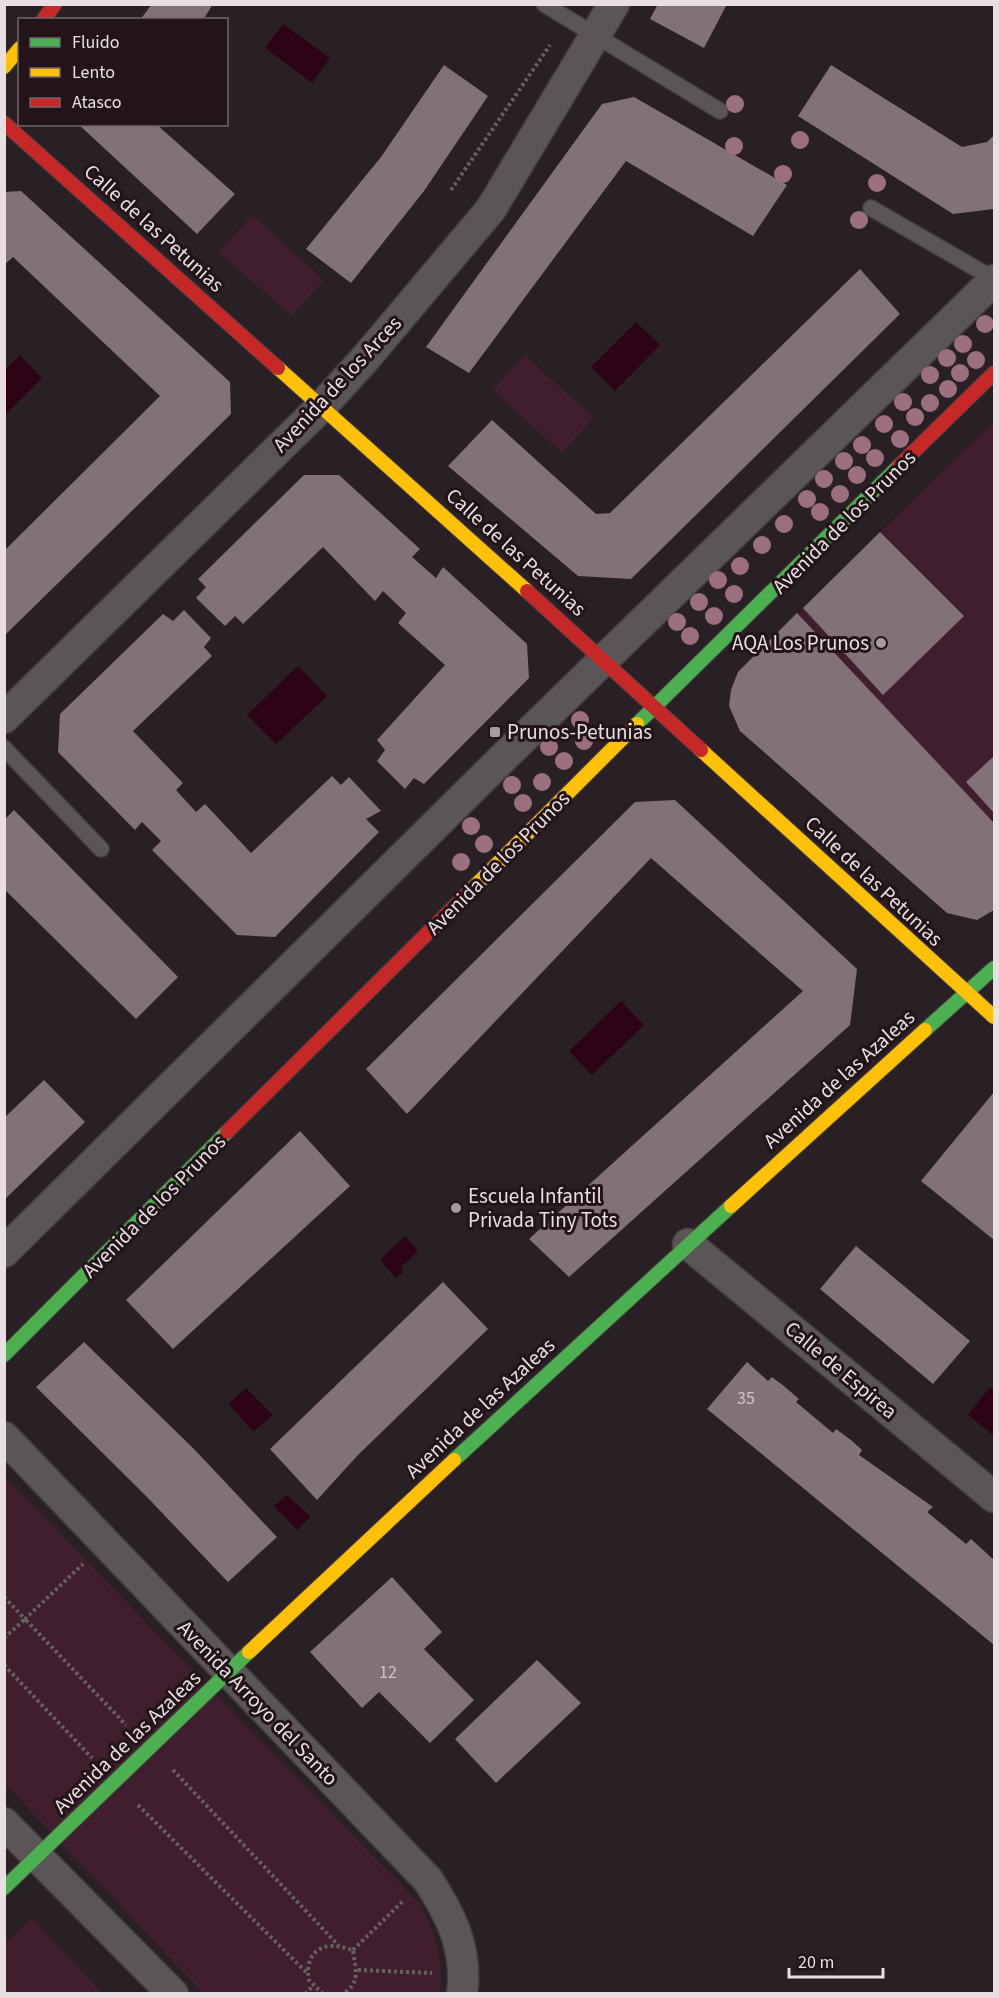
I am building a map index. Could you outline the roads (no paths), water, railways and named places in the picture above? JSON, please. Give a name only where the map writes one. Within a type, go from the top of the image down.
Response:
[{"type":"street","points":[[44,18],[55,4]]},
{"type":"street","name":"Avenida de los Arces","points":[[4,718],[322,406],[364,360],[491,209],[614,4]]},
{"type":"street","points":[[4,67],[18,50]]},
{"type":"street","name":"Calle de las Petunias","points":[[4,123],[322,406],[603,660],[966,994],[994,1017]]},
{"type":"street","points":[[4,1252],[603,660],[994,279]]},
{"type":"street","name":"Avenida de los Prunos","points":[[4,1355],[654,707],[994,373]]},
{"type":"street","name":"Avenida de las Azaleas","points":[[4,1888],[40,1857],[228,1672],[688,1244],[994,968]]},
{"type":"street","name":"Calle de Espirea","points":[[688,1244],[994,1497]]},
{"type":"street","name":"Avenida Arroyo del Santo","points":[[4,1437],[428,1880],[451,1916],[462,1960],[462,1994]]},
{"type":"street","points":[[4,1823],[173,1994]]},
{"type":"lane","points":[[544,4],[720,111]]},
{"type":"lane","points":[[871,208],[994,279]]},
{"type":"lane","points":[[4,748],[101,849]]},
{"type":"place","name":"AQA Los Prunos","points":[[881,643]]},
{"type":"place","name":"Prunos-Petunias","points":[[495,732]]},
{"type":"place","name":"Escuela Infantil Privada Tiny Tots","points":[[456,1208]]}]
